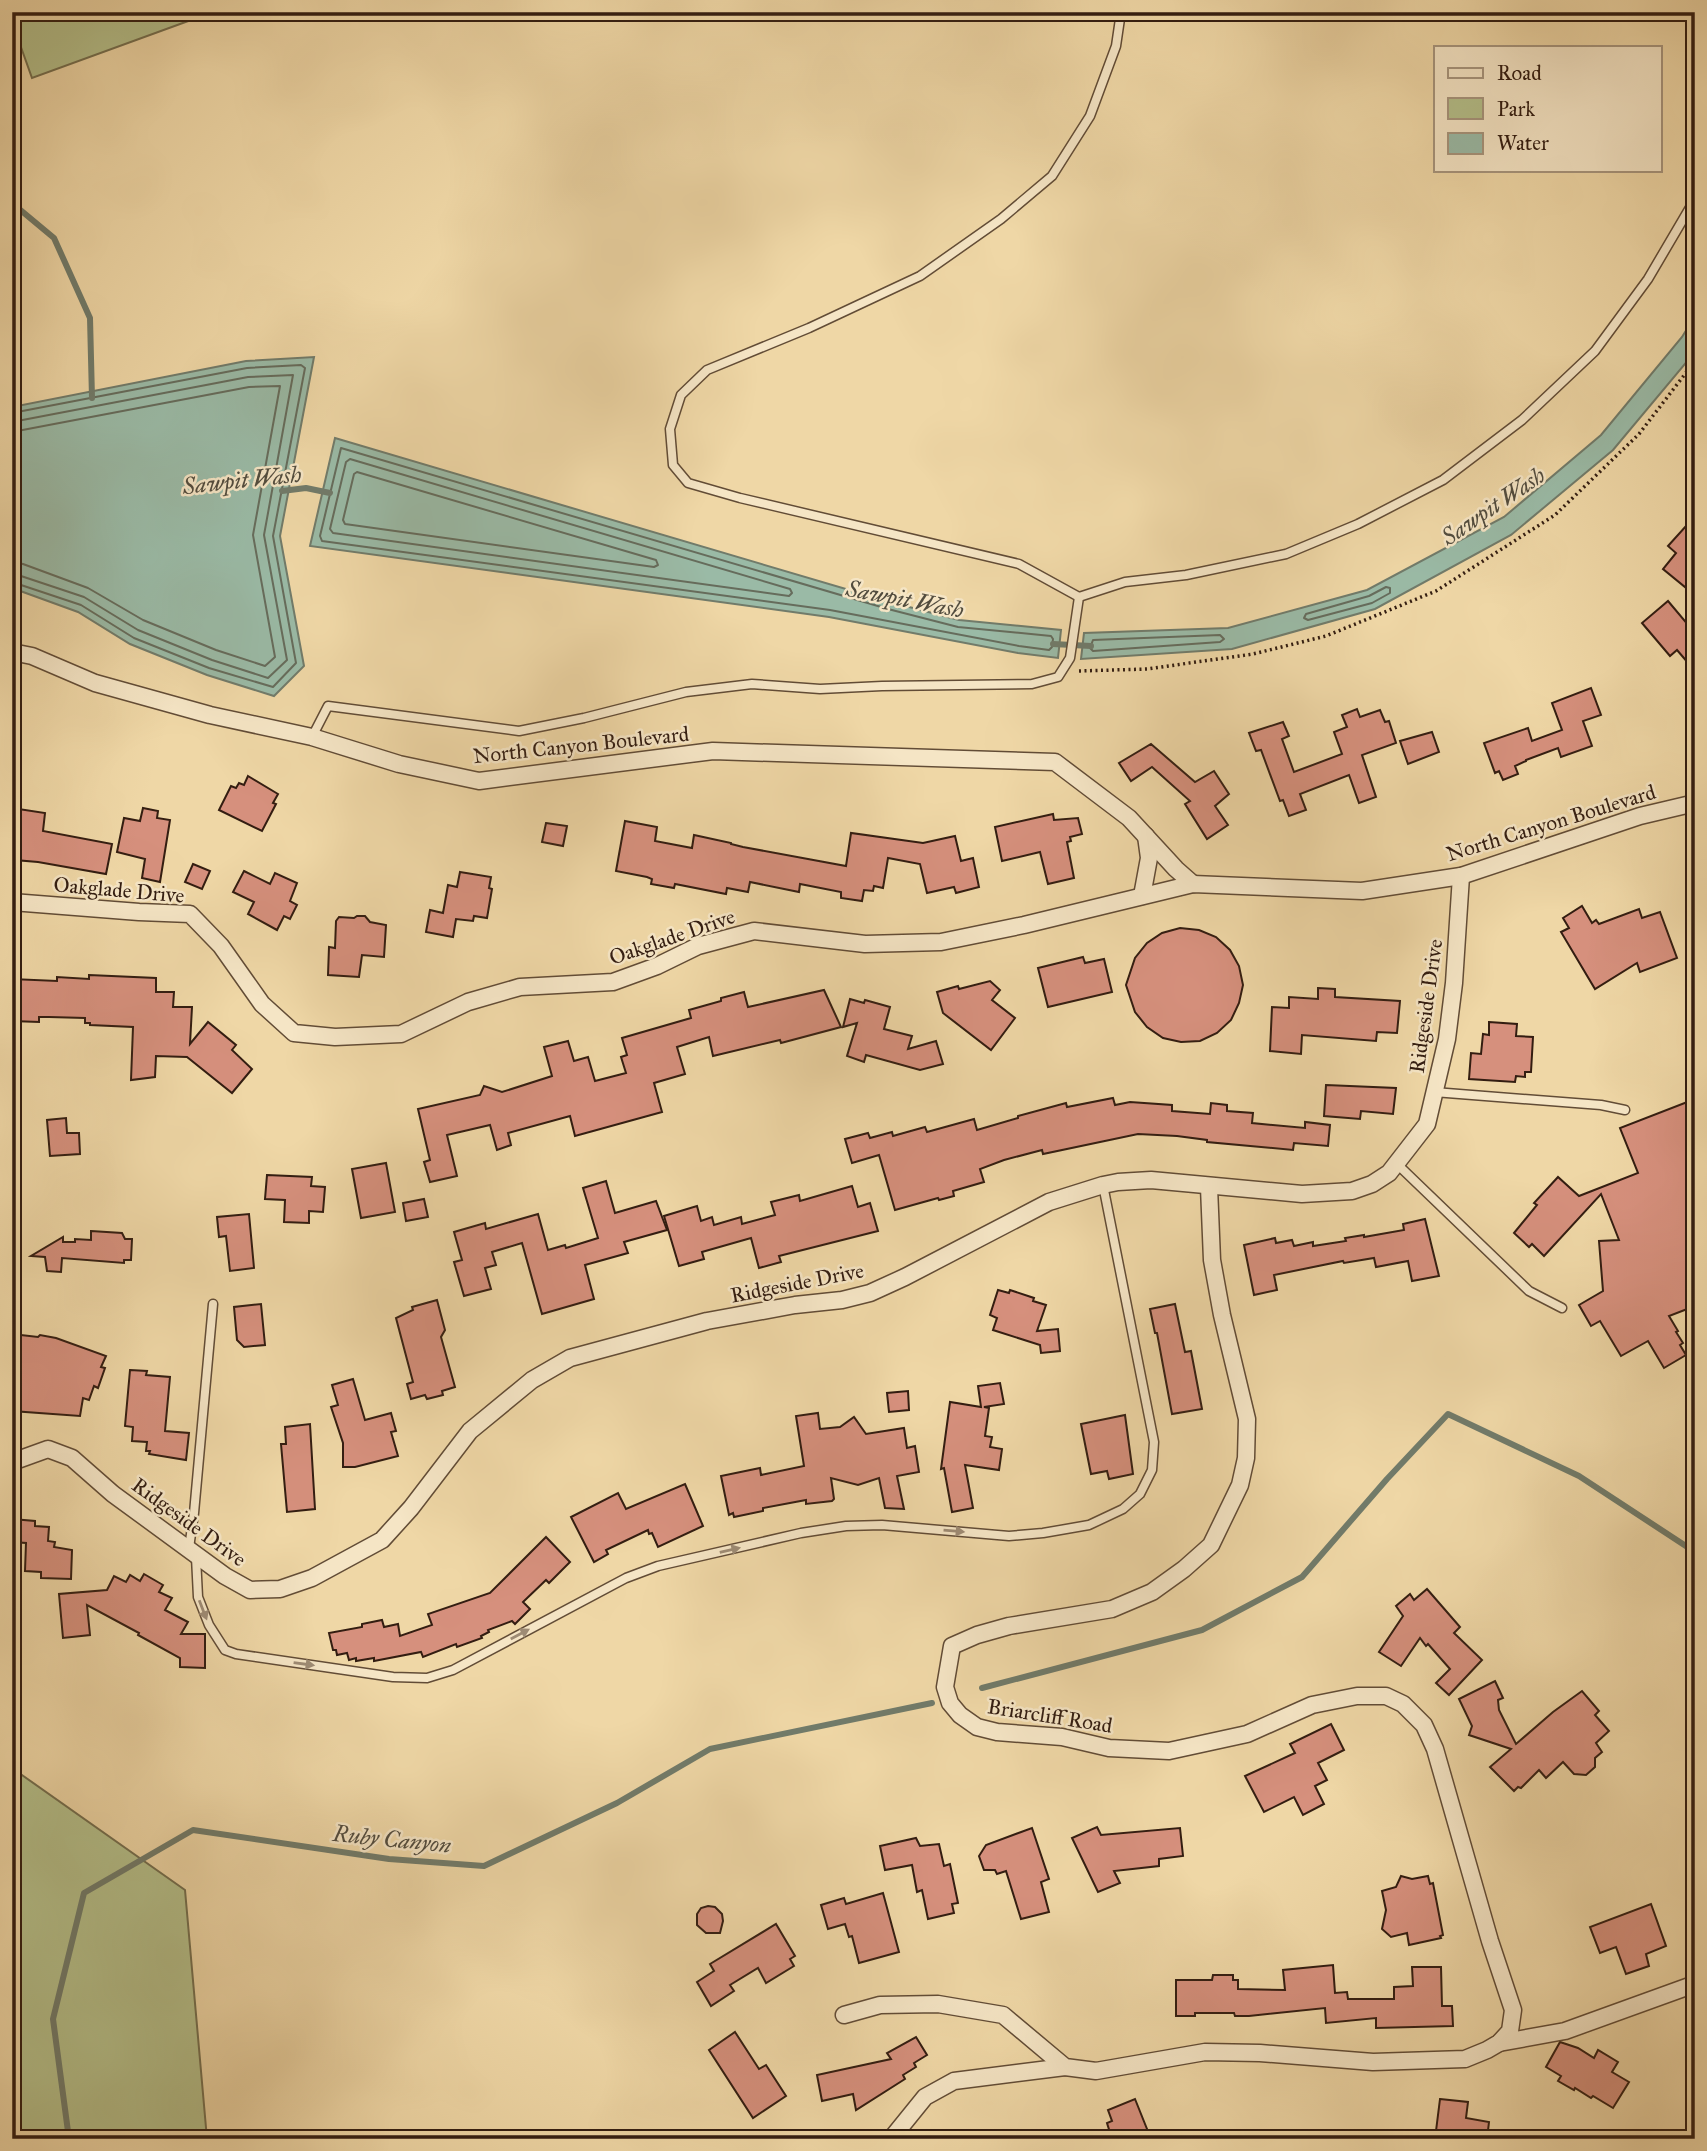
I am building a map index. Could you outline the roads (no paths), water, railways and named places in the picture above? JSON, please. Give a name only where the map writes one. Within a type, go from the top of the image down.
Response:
[{"type":"street","name":"North Canyon Boulevard","points":[[12,652],[33,656],[95,684],[211,715],[312,737],[399,764],[479,781],[713,751],[1055,762],[1129,818],[1193,884],[1362,891],[1461,876],[1640,816],[1695,803]]},
{"type":"street","points":[[1142,896],[1149,858],[1146,836]]},
{"type":"street","name":"Ridgeside Drive","points":[[12,1462],[48,1448],[72,1458],[113,1494],[225,1576],[250,1590],[280,1589],[312,1578],[382,1539],[411,1508],[470,1431],[532,1380],[570,1358],[707,1321],[795,1305],[842,1300],[870,1293],[1049,1202],[1118,1181],[1151,1180],[1302,1194],[1352,1191],[1372,1184],[1389,1173],[1427,1124],[1447,1039],[1453,994],[1461,876]]},
{"type":"street","name":"Oakglade Drive","points":[[12,902],[190,914],[222,946],[261,1004],[294,1033],[335,1037],[401,1034],[468,1002],[520,987],[613,982],[657,966],[698,946],[754,931],[865,944],[941,942],[1193,884]]},
{"type":"street","name":"Briarcliff Road","points":[[1209,1187],[1212,1260],[1247,1419],[1245,1458],[1240,1485],[1211,1545],[1184,1569],[1152,1591],[1112,1609],[1009,1626],[977,1635],[953,1646],[944,1687],[950,1703],[960,1715],[977,1727],[1007,1734],[1062,1737],[1109,1748],[1169,1751],[1247,1734],[1312,1704],[1357,1696],[1385,1696],[1404,1704],[1424,1725],[1435,1749],[1490,1941],[1513,2010],[1510,2031],[1499,2043]]},
{"type":"street","points":[[891,2139],[925,2097],[954,2081],[1065,2067],[1096,2071],[1205,2052],[1260,2053],[1373,2062],[1465,2059],[1499,2043],[1565,2031],[1695,1984]]},
{"type":"street","points":[[844,2015],[880,2005],[938,2004],[1003,2015],[1065,2067]]},
{"type":"lane","points":[[1121,12],[1116,46],[1090,116],[1052,176],[1001,219],[920,276],[809,328],[707,370],[681,396],[670,429],[673,465],[688,482],[740,498],[1019,564],[1079,597],[1125,582],[1186,576],[1286,554],[1358,524],[1443,480],[1522,420],[1595,351],[1648,279],[1695,199]]},
{"type":"lane","points":[[312,737],[328,706],[519,731],[584,718],[686,692],[751,684],[820,689],[882,685],[1032,684],[1058,677],[1070,658],[1079,597]]},
{"type":"lane","points":[[1434,1092],[1601,1105],[1625,1110]]},
{"type":"lane","points":[[1397,1164],[1529,1291],[1562,1308]]},
{"type":"lane","points":[[213,1304],[192,1550],[198,1597],[209,1625],[225,1650],[236,1654],[380,1675],[426,1678],[453,1670],[626,1578],[658,1566],[846,1525],[881,1525],[1009,1536],[1089,1525],[1123,1509],[1140,1494],[1152,1470],[1154,1442],[1103,1185]]},
{"type":"water","points":[[1695,316],[1695,352],[1613,450],[1511,535],[1375,609],[1232,649],[1081,659],[1084,633],[1228,628],[1367,590],[1504,517],[1601,435],[1682,337]]},
{"type":"water","points":[[314,357],[280,536],[304,666],[274,696],[207,675],[130,644],[78,612],[12,588],[12,407],[246,361]]},
{"type":"water","points":[[335,438],[890,602],[959,620],[1061,630],[1058,658],[1018,653],[829,617],[310,546]]},
{"type":"waterway","points":[[12,203],[54,238],[90,318],[92,398]]},
{"type":"waterway","name":"Sawpit Wash","points":[[282,491],[306,488],[330,493]]},
{"type":"waterway","name":"Sawpit Wash","points":[[1053,644],[1091,646]]},
{"type":"waterway","points":[[982,1688],[1202,1630],[1302,1577],[1448,1414],[1579,1476],[1695,1552]]},
{"type":"waterway","name":"Ruby Canyon","points":[[69,2139],[53,2019],[84,1893],[193,1830],[389,1859],[484,1866],[617,1803],[710,1749],[932,1703]]}]
